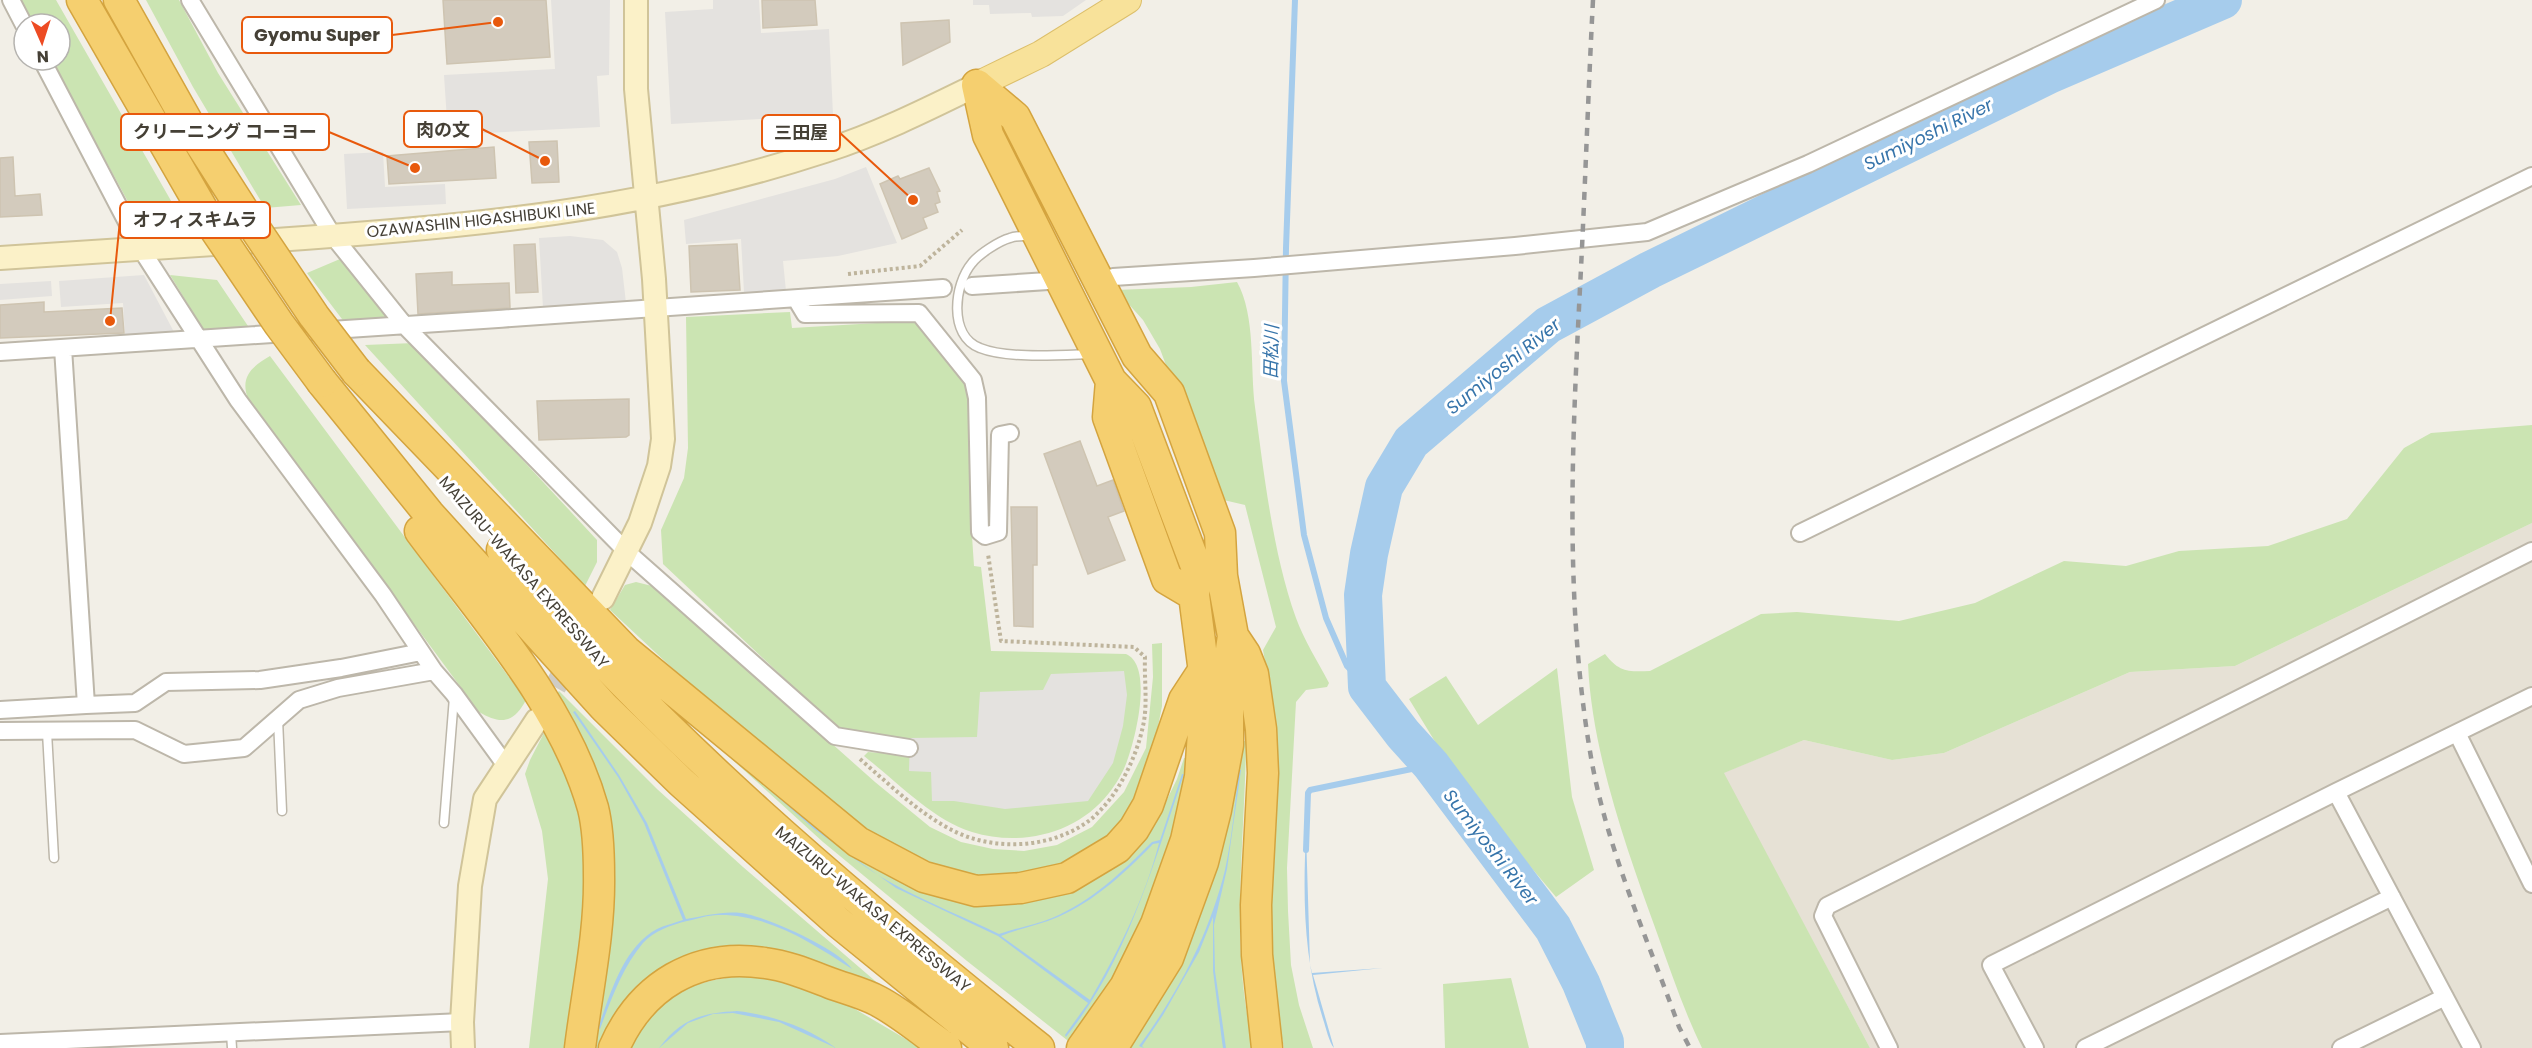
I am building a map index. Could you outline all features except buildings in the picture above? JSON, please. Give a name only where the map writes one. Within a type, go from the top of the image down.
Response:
[{"type":"highway","name":"MAIZURU-WAKASA EXPRESSWAY","points":[[82,0],[208,219],[261,298],[346,415],[429,514],[548,647],[681,782],[839,923],[993,1048]]},
{"type":"highway","name":"MAIZURU-WAKASA EXPRESSWAY","points":[[119,0],[196,136],[314,316],[356,372],[511,560],[628,688],[700,759],[862,903],[1032,1043]]},
{"type":"highway","points":[[977,85],[1016,117],[1097,354],[1111,381],[1182,575],[1194,595],[1206,688],[1200,777],[1186,840],[1155,924],[1125,987],[1082,1048]]},
{"type":"highway","points":[[1058,237],[1137,356],[1169,393],[1220,533],[1222,576],[1233,636],[1228,670],[1228,745],[1216,810],[1203,862],[1168,958],[1112,1048]]},
{"type":"highway","points":[[356,372],[626,651],[858,842],[924,877],[976,891],[1021,888],[1067,878],[1117,848],[1134,829],[1148,805],[1184,700],[1203,671]]},
{"type":"highway","points":[[346,415],[415,524],[526,674],[560,726],[578,765],[593,810],[600,876],[580,1048]]},
{"type":"highway","points":[[1233,636],[1245,654],[1252,674],[1261,729],[1263,784],[1256,905],[1257,955],[1267,1048]]},
{"type":"highway","points":[[614,1048],[631,1016],[660,986],[676,975],[714,963],[737,961],[764,962],[794,969],[878,1001],[946,1048]]},
{"type":"main road","points":[[603,598],[627,552],[651,492],[659,466],[663,439],[664,416],[656,309],[636,89],[636,0]]},
{"type":"main road","points":[[977,85],[1041,54],[1128,0]]},
{"type":"main road","name":"OZAWASHIN HIGASHIBUKI LINE","points":[[0,258],[441,228],[516,220],[645,199],[739,176],[826,151],[903,121],[977,85]]},
{"type":"main road","points":[[463,1048],[462,1022],[470,886],[485,799],[537,720]]},
{"type":"street","points":[[190,0],[333,236],[406,327],[627,552],[835,736],[909,748]]},
{"type":"street","points":[[1113,277],[1314,263],[1647,232],[1808,164],[2156,0]]},
{"type":"street","points":[[48,72],[141,249],[197,338],[238,400],[383,595],[434,671],[454,694],[507,767]]},
{"type":"street","points":[[1800,533],[2532,176]]},
{"type":"street","points":[[972,286],[1048,281]]},
{"type":"street","points":[[0,352],[197,338],[406,327],[943,288]]},
{"type":"street","points":[[796,298],[805,314],[919,313],[973,380],[976,398],[980,532],[985,536],[998,532],[1000,435],[1010,433]]},
{"type":"street","points":[[63,348],[86,705]]},
{"type":"street","points":[[1889,1048],[1823,916],[1827,906],[2532,551]]},
{"type":"street","points":[[0,710],[135,703],[166,682],[260,680],[341,668],[421,652]]},
{"type":"street","points":[[0,731],[135,730],[184,754],[244,748],[299,700],[338,688],[434,671]]},
{"type":"street","points":[[2035,1048],[1991,966],[2532,696]]},
{"type":"street","points":[[2457,733],[2532,884]]},
{"type":"street","points":[[2336,792],[2472,1048]]},
{"type":"street","points":[[2085,1048],[2392,897]]},
{"type":"street","points":[[2341,1048],[2445,997]]},
{"type":"street","points":[[0,1043],[231,1040],[462,1022]]},
{"type":"lane","points":[[1058,237],[1011,237],[973,261],[961,279],[957,304],[958,317],[964,334],[979,348],[1022,355],[1097,354]]},
{"type":"lane","points":[[444,823],[454,694]]},
{"type":"lane","points":[[278,718],[282,811]]},
{"type":"lane","points":[[47,732],[54,858]]},
{"type":"path","points":[[839,275],[920,266],[962,230]]},
{"type":"path","points":[[835,736],[915,807],[952,830],[992,843],[1032,844],[1064,834],[1090,820],[1113,793],[1131,762],[1144,724],[1145,657],[1134,647],[1001,641],[985,536]]},
{"type":"shaded area","points":[[551,0],[610,0],[609,75],[597,76],[600,127],[448,135],[444,75],[555,69]]},
{"type":"shaded area","points":[[713,0],[759,0],[761,33],[829,29],[833,115],[671,124],[665,12],[713,9]]},
{"type":"shaded area","points":[[973,0],[1086,0],[1063,16],[1032,17],[1031,13],[990,14],[989,5],[973,5]]},
{"type":"shaded area","points":[[383,152],[385,187],[445,184],[446,204],[347,209],[344,154]]},
{"type":"shaded area","points":[[866,167],[897,243],[838,256],[783,261],[786,291],[744,292],[741,239],[686,244],[684,220],[835,179]]},
{"type":"shaded area","points":[[570,236],[603,240],[617,252],[622,268],[626,303],[543,308],[539,238]]},
{"type":"shaded area","points":[[144,275],[174,332],[125,335],[123,303],[61,307],[59,281]]},
{"type":"shaded area","points":[[51,281],[52,296],[0,300],[0,284]]},
{"type":"shaded area","points":[[2532,523],[2532,1048],[1870,1048],[1723,773],[1804,740],[1892,760],[1944,753],[2130,672],[2235,666]]},
{"type":"shaded area","points":[[1124,671],[1127,695],[1123,726],[1113,763],[1088,801],[1005,809],[954,801],[932,801],[931,772],[909,771],[910,738],[977,737],[980,692],[1043,690],[1051,674]]},
{"type":"green space","points":[[19,0],[56,0],[63,12],[26,12]]},
{"type":"green space","points":[[146,0],[179,0],[218,73],[301,205],[265,208],[193,87]]},
{"type":"green space","points":[[72,28],[182,220],[139,222],[58,72],[72,72]]},
{"type":"green space","points":[[340,259],[384,308],[386,321],[345,323],[307,273]]},
{"type":"green space","points":[[170,275],[217,280],[250,329],[205,332]]},
{"type":"green space","points":[[1237,282],[1250,326],[1255,407],[1270,514],[1281,567],[1299,626],[1329,683],[1327,687],[1306,690],[1296,702],[1287,868],[1291,965],[1299,1005],[1313,1048],[1284,1048],[1272,989],[1267,673],[1263,650],[1276,627],[1245,505],[1215,498],[1209,482],[1217,479],[1205,446],[1197,448],[1160,349],[1143,320],[1116,290],[1191,287]]},
{"type":"green space","points":[[790,312],[792,328],[918,322],[940,354],[968,387],[977,506],[970,506],[974,566],[981,567],[991,651],[1126,654],[1134,661],[1139,673],[1140,704],[1138,721],[1127,761],[1109,793],[1096,807],[1065,827],[1047,834],[1010,838],[972,832],[943,819],[915,799],[864,756],[868,752],[908,755],[837,728],[663,564],[661,530],[684,478],[688,448],[686,317]]},
{"type":"green space","points":[[414,343],[597,540],[597,562],[585,586],[365,345]]},
{"type":"green space","points":[[270,356],[526,700],[512,717],[500,720],[479,712],[248,399],[245,385],[249,373],[257,364]]},
{"type":"green space","points":[[2532,425],[2532,523],[2235,666],[2130,672],[1944,753],[1892,760],[1804,740],[1724,773],[1870,1048],[1702,1048],[1673,977],[1623,835],[1596,732],[1588,664],[1605,654],[1624,670],[1650,671],[1761,614],[1797,612],[1899,621],[1975,603],[2064,561],[2126,566],[2179,551],[2268,546],[2347,519],[2404,448],[2431,433]]},
{"type":"green space","points":[[636,582],[659,590],[875,782],[930,827],[961,842],[993,849],[1024,851],[1057,845],[1092,827],[1124,792],[1146,748],[1153,677],[1152,644],[1162,643],[1162,706],[1150,768],[1127,815],[1105,840],[1058,867],[995,878],[958,873],[902,854],[802,781],[670,666],[610,610],[625,585]]},
{"type":"green space","points":[[1557,668],[1572,797],[1594,870],[1556,897],[1461,784],[1409,699],[1446,676],[1478,725]]},
{"type":"green space","points":[[559,691],[657,789],[881,986],[878,991],[808,959],[772,950],[733,948],[600,1048],[592,1048],[589,755],[556,694]]},
{"type":"green space","points":[[546,729],[575,792],[585,843],[585,902],[566,1048],[529,1048],[548,879],[542,831],[525,774]]},
{"type":"green space","points":[[715,740],[834,835],[1006,902],[1158,818],[1177,779],[1184,758],[1190,759],[1176,833],[1152,905],[1115,976],[1072,1044],[823,842],[713,742]]},
{"type":"green space","points":[[1239,741],[1246,741],[1240,934],[1246,1010],[1254,1048],[1128,1048]]},
{"type":"green space","points":[[747,975],[778,977],[838,999],[921,1048],[629,1048],[652,1012],[671,996],[703,983]]},
{"type":"green space","points":[[1511,978],[1529,1048],[1445,1048],[1443,984]]},
{"type":"water","points":[[575,711],[619,775],[647,823],[686,919],[727,913],[752,915],[784,927],[818,944],[845,961],[852,969],[805,940],[772,925],[736,916],[702,917],[663,929],[643,943],[623,974],[600,1029],[598,1028],[619,973],[635,947],[657,929],[683,920],[644,823],[618,777],[573,712]]},
{"type":"water","points":[[1239,770],[1241,770],[1227,869],[1214,925],[1215,971],[1226,1048],[1223,1048],[1213,971],[1213,917],[1199,952],[1163,1015],[1142,1046],[1144,1048],[1139,1046],[1167,1005],[1191,963],[1218,894],[1230,846]]},
{"type":"water","points":[[1182,774],[1184,774],[1149,877],[1122,944],[1106,977],[1066,1037],[1065,1035],[1088,1003],[998,936],[896,888],[874,872],[911,893],[999,934],[1052,918],[1093,894],[1118,875],[1152,842],[1160,840]],"holes":[[[1159,843],[1130,924],[1090,1000],[1001,936],[1051,920],[1072,910],[1121,875],[1153,844]]]},
{"type":"water","points":[[774,792],[841,848],[814,829],[773,793]]},
{"type":"water","points":[[1306,832],[1310,962],[1305,903]]},
{"type":"water","points":[[1383,968],[1313,975],[1334,1048],[1323,1019],[1312,973]]},
{"type":"water","points":[[737,1011],[789,1023],[836,1048],[779,1022],[733,1013],[713,1014]]},
{"type":"water","points":[[713,1014],[688,1023],[659,1048],[675,1030],[693,1019]]},
{"type":"waterway","name":"田松川","points":[[1295,0],[1286,248],[1284,381],[1304,535],[1326,618],[1347,666],[1367,687]]},
{"type":"waterway","name":"Sumiyoshi River","points":[[1605,1048],[1605,1042],[1581,983],[1553,928],[1431,765],[1403,734],[1367,687],[1363,595],[1369,554],[1384,487],[1411,442],[1548,325],[1650,270],[2051,74],[2223,0]]},
{"type":"waterway","points":[[1306,850],[1310,790],[1431,765]]},
{"type":"tunnel","points":[[539,716],[574,653]]},
{"type":"railway","points":[[1593,0],[1573,466],[1572,526],[1577,645],[1592,763],[1608,830],[1642,929],[1679,1027],[1690,1048]]},
{"type":"place","name":"Gyomu Super","points":[[498,22]]},
{"type":"place","name":"肉の文","points":[[545,161]]},
{"type":"place","name":"クリーニング コーヨー","points":[[415,168]]},
{"type":"place","name":"三田屋","points":[[913,200]]},
{"type":"place","name":"オフィスキムラ","points":[[110,321]]}]
